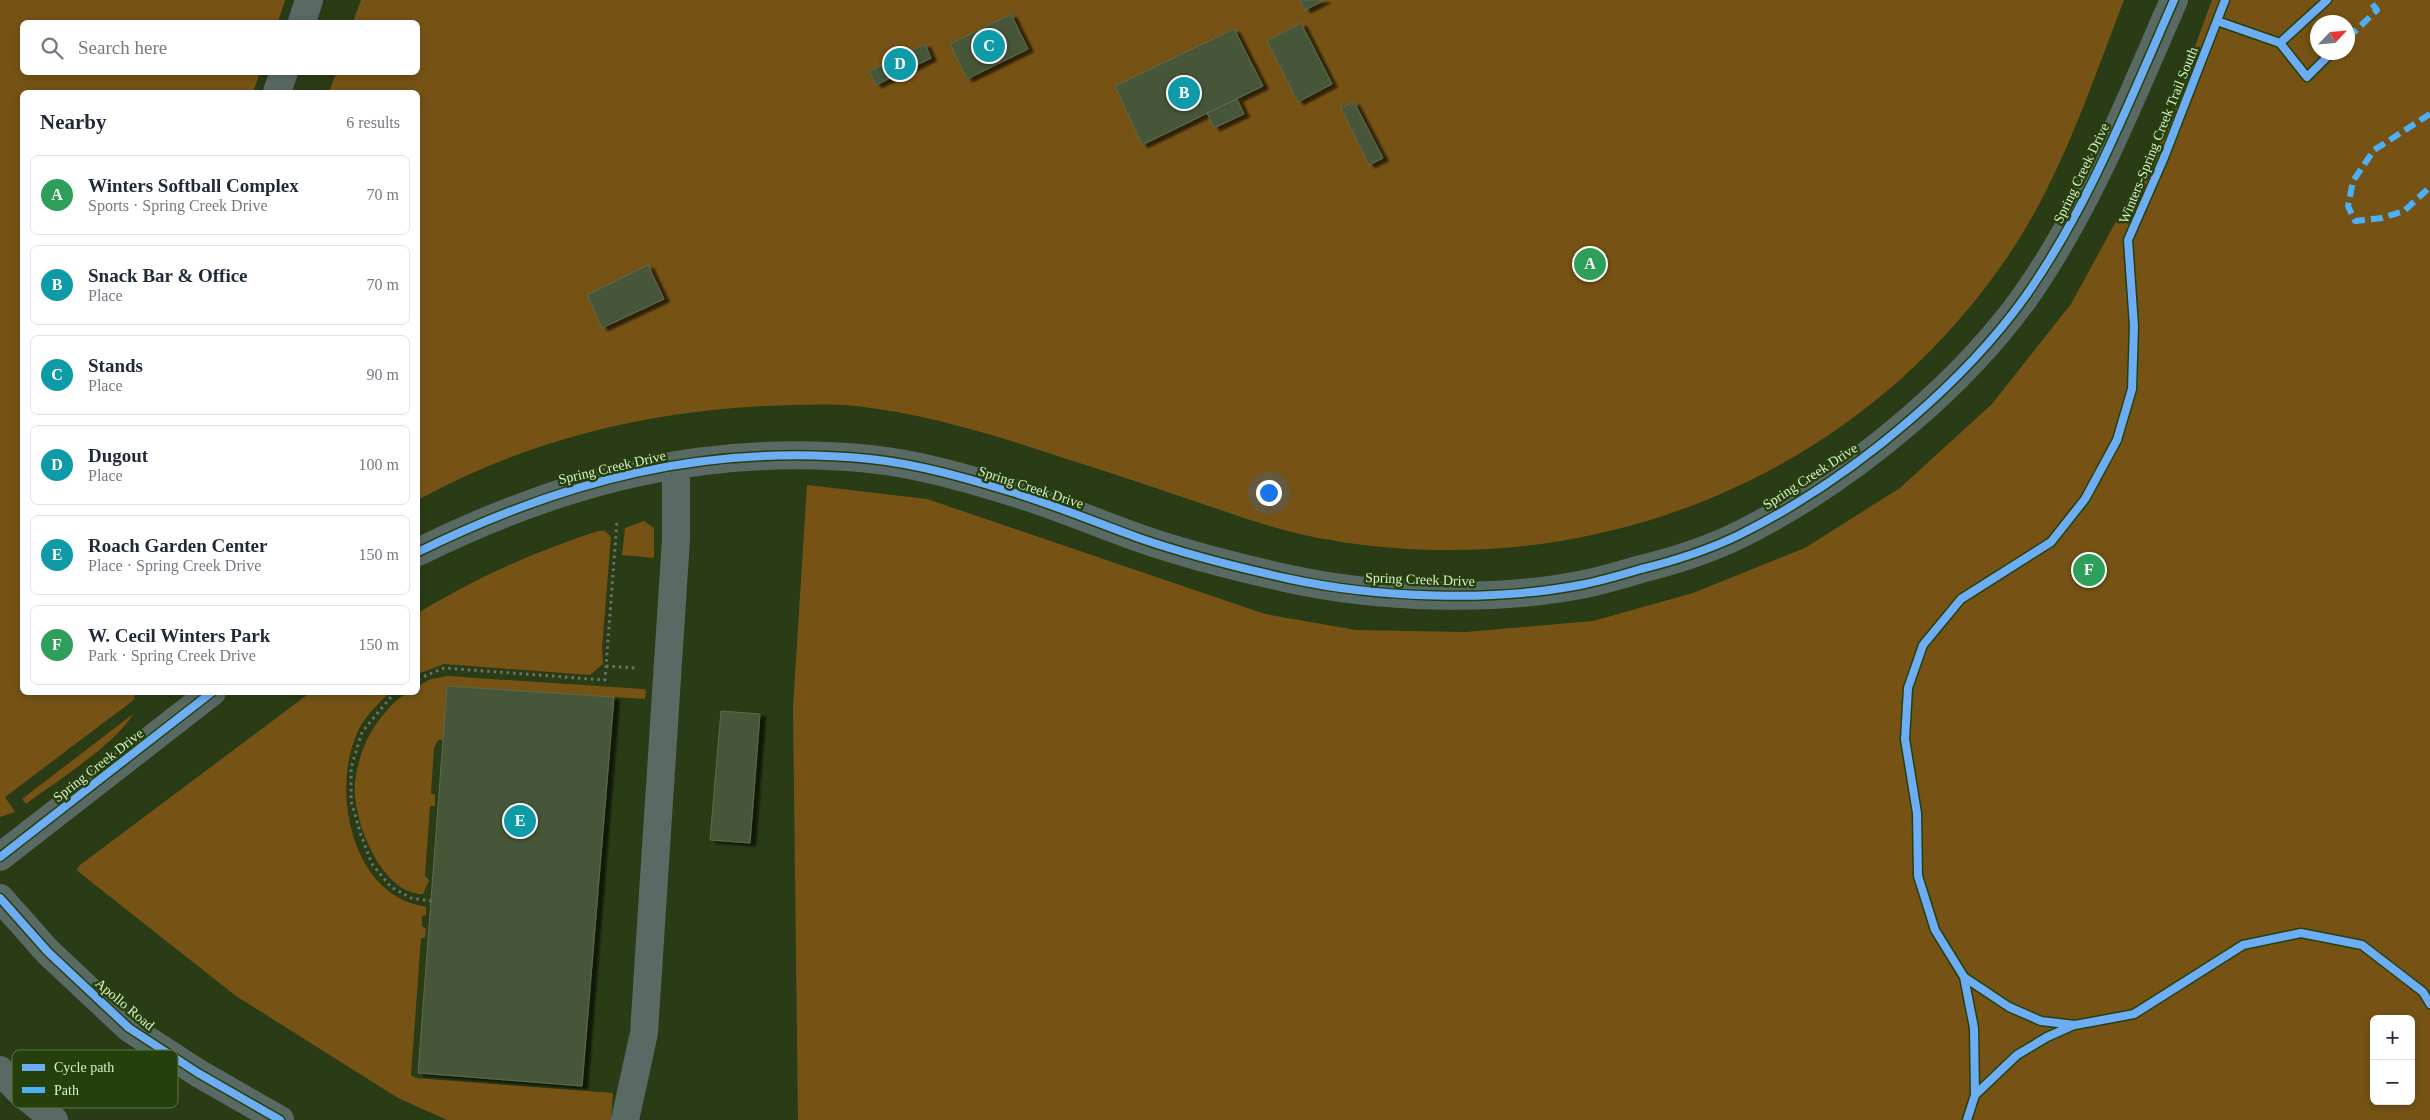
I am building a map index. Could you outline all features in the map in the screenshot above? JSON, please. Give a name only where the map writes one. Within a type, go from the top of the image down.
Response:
[{"type":"street","points":[[303,20],[309,0]]},
{"type":"street","name":"Spring Creek Drive","points":[[420,551],[475,524],[545,496],[620,475],[692,462],[782,455],[872,459],[932,470],[1016,493],[1145,540],[1289,579],[1348,590],[1417,595],[1528,592],[1581,585],[1667,563],[1735,537],[1790,507],[1841,473],[1887,440],[1983,352],[2024,298],[2064,236],[2097,176],[2174,0]]},
{"type":"street","points":[[278,90],[283,75]]},
{"type":"street","points":[[625,1120],[633,1091],[644,1033],[676,539],[676,465]]},
{"type":"street","name":"Spring Creek Drive","points":[[0,858],[186,701],[203,695]]},
{"type":"street","name":"Apollo Road","points":[[0,898],[48,952],[129,1028],[163,1050]]},
{"type":"street","name":"Apollo Road","points":[[178,1060],[274,1118]]},
{"type":"street","points":[[0,1070],[12,1083]]},
{"type":"street","points":[[40,1108],[54,1120]]},
{"type":"path","points":[[420,678],[444,668],[605,680],[617,520]]},
{"type":"path","points":[[393,695],[362,732],[351,768],[351,801],[372,864],[391,887],[411,898],[431,901]]},
{"type":"shaded area","points":[[0,0],[285,0],[279,20],[20,20],[20,75],[259,75],[254,90],[20,90],[20,695],[134,695],[135,699],[5,797],[15,812],[0,817]]},
{"type":"shaded area","points":[[361,0],[2124,0],[2073,132],[2044,195],[2027,226],[2008,256],[1947,334],[1876,400],[1797,455],[1711,498],[1620,528],[1525,546],[1428,550],[1311,537],[1239,516],[991,435],[911,415],[845,405],[822,404],[719,409],[630,423],[586,433],[500,461],[420,499],[420,90],[330,90],[335,75],[420,75],[420,20],[354,20]]},
{"type":"shaded area","points":[[2212,0],[2430,0],[2430,1120],[798,1120],[793,707],[807,485],[927,499],[1265,614],[1356,630],[1466,632],[1593,621],[1693,593],[1805,548],[1900,488],[1992,404],[2071,304],[2161,139]]},
{"type":"shaded area","points":[[644,521],[654,528],[654,558],[622,555],[625,528]]},
{"type":"shaded area","points":[[598,531],[605,531],[611,537],[602,648],[603,664],[590,675],[444,664],[420,673],[420,612],[483,577],[551,548]]},
{"type":"shaded area","points":[[448,676],[646,690],[645,699],[447,686],[443,740],[438,740],[434,748],[431,793],[435,795],[435,806],[430,806],[425,876],[429,880],[423,894],[408,891],[394,882],[372,852],[358,816],[355,783],[358,764],[364,746],[378,722],[394,702],[403,696],[420,695],[420,685],[431,679]]},
{"type":"shaded area","points":[[307,695],[387,695],[368,715],[358,731],[351,751],[347,774],[347,799],[350,823],[357,847],[368,868],[382,886],[401,899],[426,907],[426,915],[422,916],[422,926],[426,929],[425,938],[421,938],[411,1075],[416,1078],[613,1093],[611,1120],[447,1120],[398,1098],[236,996],[80,873],[77,870],[80,865]]},
{"type":"shaded area","points":[[133,714],[125,726],[99,750],[26,804],[22,799]]},
{"type":"building","points":[[1300,0],[1325,0],[1305,10]]},
{"type":"building","points":[[1011,14],[1028,49],[967,79],[950,44]]},
{"type":"building","points":[[1301,23],[1332,84],[1298,102],[1267,41]]},
{"type":"building","points":[[1234,29],[1263,86],[1142,145],[1115,86]]},
{"type":"building","points":[[925,44],[931,58],[876,85],[869,71]]},
{"type":"building","points":[[1237,99],[1244,114],[1214,128],[1207,113]]},
{"type":"building","points":[[1354,102],[1383,158],[1369,165],[1341,108]]},
{"type":"building","points":[[648,265],[664,299],[602,328],[587,295]]},
{"type":"building","points":[[447,686],[614,697],[582,1086],[418,1073]]},
{"type":"building","points":[[721,711],[760,714],[750,843],[710,840]]},
{"type":"marked path","points":[[2355,31],[2377,10],[2369,0]]},
{"type":"marked path","points":[[2430,114],[2374,150],[2353,181],[2348,206],[2355,221],[2382,218],[2404,211],[2430,187]]},
{"type":"cycle path","points":[[420,551],[527,505],[637,472],[693,462],[809,455],[870,459],[942,472],[1028,497],[1139,538],[1195,556],[1290,579],[1360,590],[1435,596],[1510,594],[1596,582],[1678,559],[1739,535],[1785,510],[1829,482],[1871,452],[1911,419],[1942,391],[1986,346],[2025,297],[2069,227],[2107,153],[2174,0]]},
{"type":"cycle path","name":"Winters-Spring Creek Trail South","points":[[2225,0],[2163,160],[2128,240],[2134,326],[2132,389],[2117,440],[2085,499],[2051,542],[1961,599],[1923,645],[1908,688],[1905,739],[1917,813],[1918,876],[1935,930],[1964,977],[2009,1007],[2041,1021],[2075,1025],[2134,1014],[2243,945],[2301,933],[2362,945],[2423,992],[2430,1004]]},
{"type":"cycle path","points":[[2280,43],[2327,0]]},
{"type":"cycle path","points":[[2217,21],[2280,43],[2307,77],[2324,60]]},
{"type":"cycle path","points":[[0,857],[208,695]]},
{"type":"cycle path","points":[[0,898],[48,952],[129,1028],[163,1050]]},
{"type":"cycle path","points":[[1964,977],[1974,1028],[1975,1095],[1967,1120]]},
{"type":"cycle path","points":[[1975,1095],[2017,1055],[2047,1037],[2074,1025]]},
{"type":"cycle path","points":[[178,1060],[280,1120]]},
{"type":"place","name":"Stands","points":[[989,46]]},
{"type":"place","name":"Dugout","points":[[900,64]]},
{"type":"place","name":"Snack Bar & Office","points":[[1184,93]]},
{"type":"place","name":"Winters Softball Complex","points":[[1590,264]]},
{"type":"place","name":"W. Cecil Winters Park","points":[[2089,570]]},
{"type":"place","name":"Roach Garden Center","points":[[520,821]]}]
